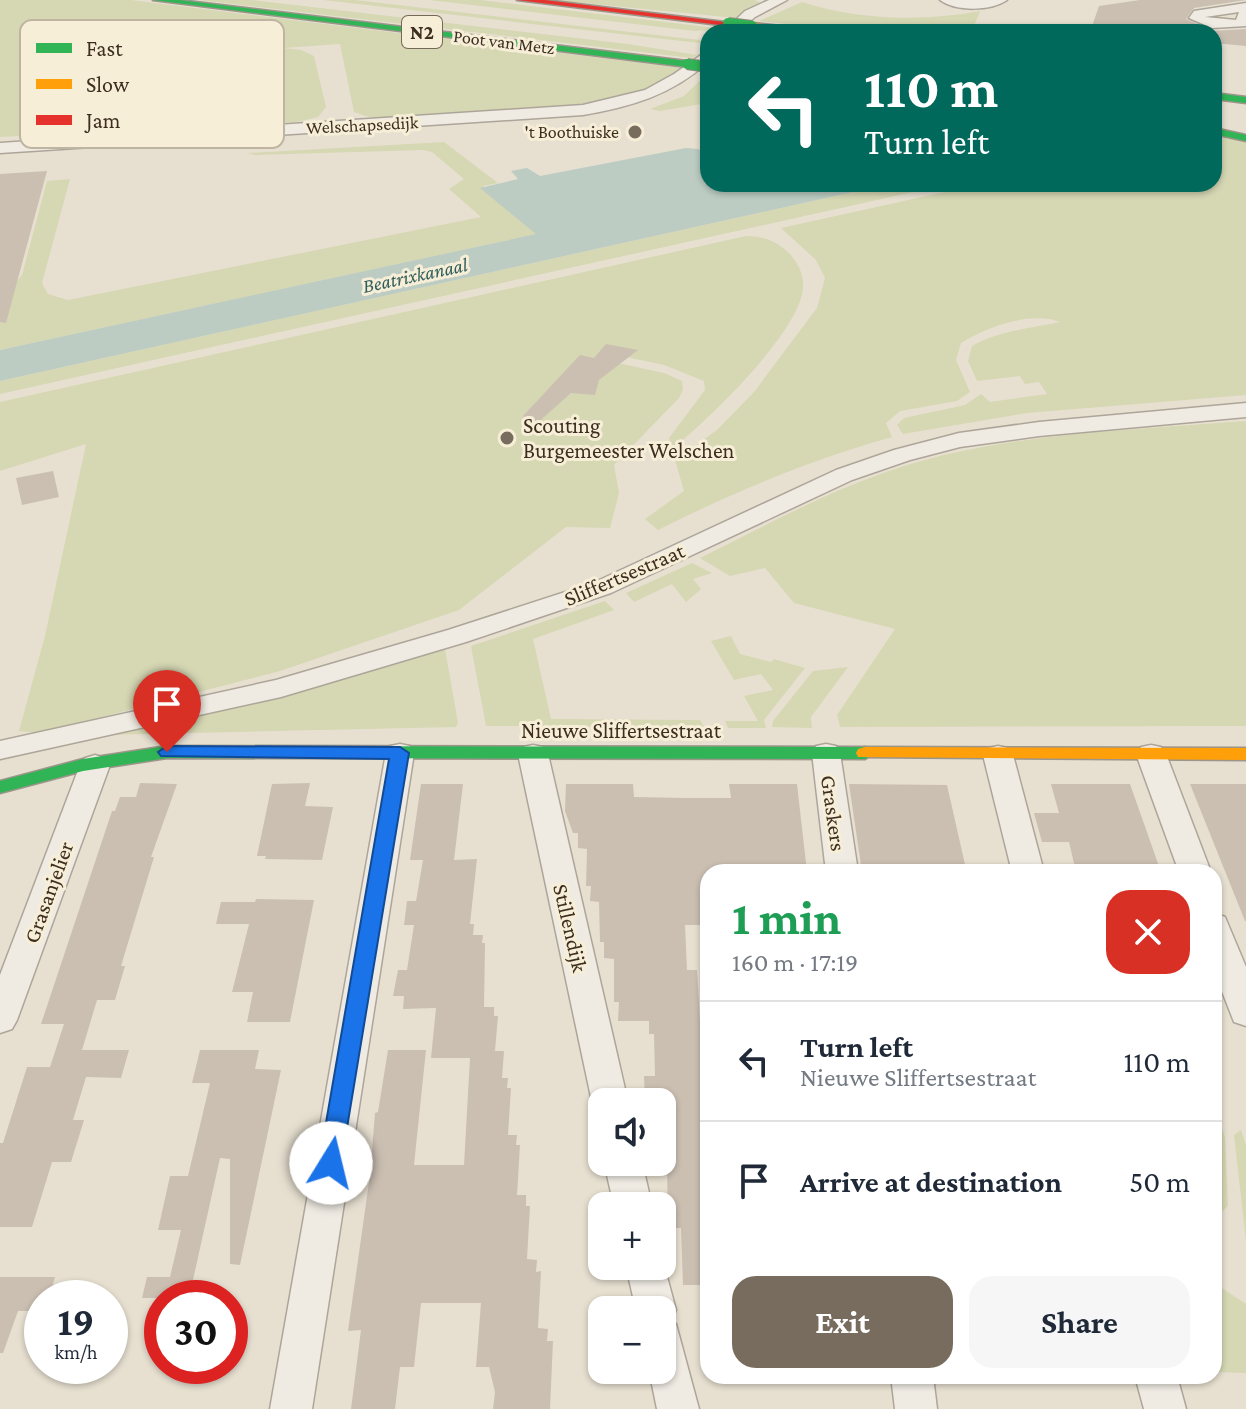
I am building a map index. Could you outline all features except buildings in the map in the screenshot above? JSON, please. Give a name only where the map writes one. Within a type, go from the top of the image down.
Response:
[{"type":"main road","name":"Poot van Metz","points":[[157,0],[700,66]]},
{"type":"main road","name":"Poot van Metz","points":[[297,0],[700,46]]},
{"type":"main road","name":"Poot van Metz","points":[[521,0],[700,24]]},
{"type":"main road","name":"Poot van Metz","points":[[503,14],[700,46]]},
{"type":"main road","points":[[1222,78],[1246,81]]},
{"type":"main road","points":[[1222,99],[1242,107]]},
{"type":"main road","points":[[1222,130],[1246,131]]},
{"type":"main road","points":[[1222,131],[1246,138]]},
{"type":"main road","name":"Nieuwe Sliffertsestraat","points":[[0,787],[141,753],[167,752],[1246,754]]},
{"type":"street","points":[[735,24],[780,0]]},
{"type":"street","points":[[947,0],[961,5],[1000,0]]},
{"type":"street","name":"Welschapsedijk","points":[[284,131],[635,106],[673,85],[700,55]]},
{"type":"street","name":"Welschapsedijk","points":[[0,148],[20,147]]},
{"type":"street","name":"Sliffertsestraat","points":[[0,750],[281,688],[457,636],[602,588],[844,475],[902,455],[959,440],[1039,429],[1246,410]]},
{"type":"street","points":[[291,1409],[400,753]]},
{"type":"street","name":"Graskers","points":[[826,753],[841,864]]},
{"type":"street","name":"Stillendijk","points":[[533,754],[607,1088]]},
{"type":"street","points":[[1151,754],[1192,864]]},
{"type":"street","points":[[998,755],[1026,864]]},
{"type":"street","name":"Grasanjelier","points":[[0,1020],[95,765]]},
{"type":"street","points":[[1222,947],[1246,1013]]},
{"type":"street","points":[[672,1384],[678,1409]]},
{"type":"street","points":[[913,1384],[916,1409]]},
{"type":"street","points":[[1158,1384],[1165,1409]]},
{"type":"green space","points":[[0,0],[131,0],[683,68],[660,86],[626,98],[574,108],[372,118],[354,112],[340,44],[284,48],[284,20],[20,20],[20,136],[0,137]]},
{"type":"green space","points":[[199,0],[251,0],[628,44],[697,55],[692,58]]},
{"type":"green space","points":[[323,0],[355,0],[700,40],[700,43]]},
{"type":"green space","points":[[429,0],[480,0],[700,26],[700,31]]},
{"type":"green space","points":[[552,0],[755,0],[761,3],[736,18]]},
{"type":"green space","points":[[802,2],[868,16],[936,17],[980,11],[975,24],[785,24],[759,21]]},
{"type":"green space","points":[[284,48],[301,50],[314,56],[326,107],[318,117],[284,123]]},
{"type":"green space","points":[[700,81],[700,104],[660,111],[650,109],[684,96]]},
{"type":"green space","points":[[1222,138],[1246,142],[1246,395],[1027,413],[903,434],[897,425],[904,418],[965,405],[981,394],[990,402],[1047,394],[1039,382],[1025,384],[1020,376],[977,381],[968,361],[972,346],[1004,333],[1060,322],[1035,318],[1009,322],[961,343],[956,360],[970,392],[957,401],[900,411],[886,423],[892,437],[773,478],[658,530],[645,519],[684,491],[675,460],[717,430],[754,392],[817,308],[825,278],[816,260],[781,228],[945,192],[1222,192]]},
{"type":"green space","points":[[444,142],[498,183],[483,186],[537,234],[0,350],[0,287],[14,284],[22,275],[47,181],[70,179],[42,283],[48,294],[68,300],[481,217],[449,189],[464,179],[432,152],[248,153]]},
{"type":"green space","points":[[853,192],[913,192],[0,394],[0,381]]},
{"type":"green space","points":[[746,236],[770,240],[793,258],[803,283],[798,306],[786,328],[750,374],[672,449],[669,438],[705,390],[704,381],[664,365],[617,355],[613,362],[664,373],[682,381],[683,390],[679,398],[614,465],[619,493],[610,528],[566,527],[459,610],[280,671],[40,733],[19,731],[45,636],[86,444],[0,471],[0,402]]},
{"type":"green space","points":[[1246,421],[1246,726],[840,727],[837,715],[895,629],[794,603],[765,568],[730,576],[700,558],[849,486],[941,456],[1027,440]]},
{"type":"green space","points":[[692,563],[712,573],[693,579],[701,589],[686,602],[672,584],[634,602],[626,593]]},
{"type":"green space","points":[[605,601],[614,610],[533,639],[551,719],[700,720],[704,727],[486,726],[471,646]]},
{"type":"green space","points":[[731,636],[740,654],[805,668],[764,720],[766,728],[728,728],[725,721],[758,721],[744,696],[773,690],[761,674],[734,680],[711,641]]},
{"type":"green space","points":[[445,649],[458,723],[456,727],[101,735],[0,761],[0,756],[283,697]]},
{"type":"green space","points":[[848,667],[811,717],[812,728],[772,727],[773,721],[813,671]]},
{"type":"green space","points":[[1222,1129],[1225,1137],[1228,1206],[1222,1212]]},
{"type":"green space","points":[[1241,1130],[1246,1145],[1246,1241],[1234,1135]]},
{"type":"green space","points":[[1222,1288],[1246,1304],[1246,1373],[1222,1372]]},
{"type":"water","name":"Beatrixkanaal","points":[[686,148],[700,150],[700,192],[853,192],[0,381],[0,350],[536,234],[480,188],[518,179],[511,171],[527,168],[540,176]]},
{"type":"traffic: fast","points":[[157,0],[687,64]]},
{"type":"traffic: fast","points":[[728,23],[736,24]]},
{"type":"traffic: fast","points":[[687,64],[700,66]]},
{"type":"traffic: fast","points":[[1222,97],[1246,100]]},
{"type":"traffic: fast","points":[[1222,133],[1246,138]]},
{"type":"traffic: fast","points":[[0,787],[83,765],[167,752],[865,753]]},
{"type":"traffic: slow","points":[[865,753],[1246,754]]},
{"type":"traffic: jam","points":[[521,0],[728,23]]},
{"type":"place","name":"'t Boothuiske","points":[[635,132]]},
{"type":"place","name":"Scouting Burgemeester Welschen","points":[[507,438]]},
{"type":"route","points":[[167,752],[400,753],[331,1163]]}]
